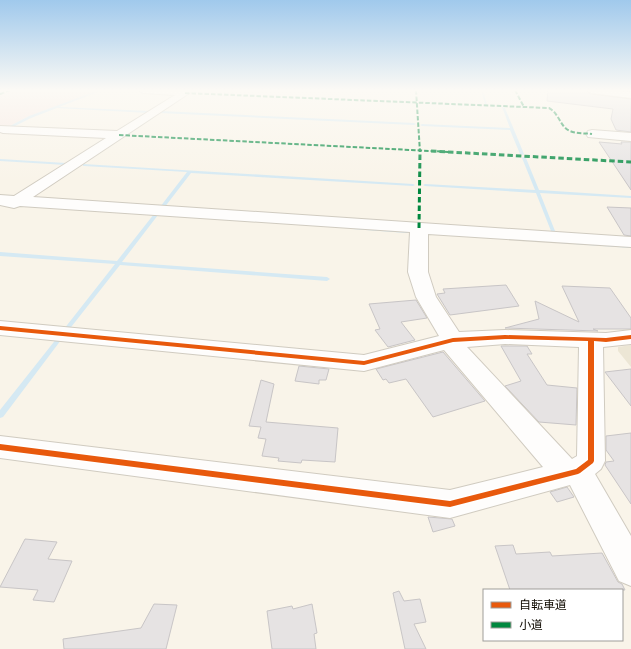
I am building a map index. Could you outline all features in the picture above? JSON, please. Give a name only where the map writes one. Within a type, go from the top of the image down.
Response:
[{"type":"street","points":[[0,210],[18,201],[142,120]]},
{"type":"street","points":[[3,129],[119,135]]},
{"type":"street","points":[[592,134],[631,137]]},
{"type":"street","points":[[0,200],[631,242]]},
{"type":"street","points":[[419,228],[418,272],[426,297],[451,340],[573,472],[631,569]]},
{"type":"street","points":[[0,328],[364,363],[451,340],[505,337],[591,340],[631,338]]},
{"type":"street","points":[[0,448],[450,504],[573,472],[590,461],[591,340]]},
{"type":"shaded area","points":[[0,120],[21,120],[0,131]]},
{"type":"shaded area","points":[[631,345],[631,367],[618,351],[618,347]]},
{"type":"building","points":[[612,120],[631,120],[631,132],[616,130]]},
{"type":"building","points":[[599,142],[622,144],[621,142],[631,142],[631,190]]},
{"type":"building","points":[[607,207],[631,208],[631,236],[624,235]]},
{"type":"building","points":[[506,285],[519,306],[450,315],[437,294],[445,293],[443,289]]},
{"type":"building","points":[[562,286],[610,288],[631,318],[631,329],[593,329],[598,331],[505,328],[539,319],[535,301],[579,322]]},
{"type":"building","points":[[416,300],[427,318],[401,322],[415,340],[388,347],[375,330],[380,329],[369,304]]},
{"type":"building","points":[[501,346],[527,346],[532,354],[527,354],[547,385],[577,388],[576,425],[539,422],[505,386],[521,381]]},
{"type":"building","points":[[443,352],[485,401],[433,417],[406,379],[389,383],[386,379],[383,380],[376,369]]},
{"type":"building","points":[[299,366],[329,369],[326,380],[319,380],[319,384],[295,381]]},
{"type":"building","points":[[631,369],[631,406],[605,372]]},
{"type":"building","points":[[261,380],[274,384],[266,422],[338,428],[335,462],[302,460],[301,463],[278,461],[279,458],[262,456],[266,439],[258,438],[261,427],[249,426]]},
{"type":"building","points":[[631,433],[631,504],[605,465],[606,462],[614,461],[606,450],[606,436]]},
{"type":"building","points":[[567,487],[574,497],[557,502],[550,492]]},
{"type":"building","points":[[428,517],[452,519],[455,526],[433,532]]},
{"type":"building","points":[[25,539],[57,542],[48,559],[72,561],[54,602],[33,600],[38,590],[0,587]]},
{"type":"building","points":[[513,545],[516,554],[550,552],[552,556],[602,553],[618,582],[622,584],[625,590],[510,589],[495,546]]},
{"type":"building","points":[[399,591],[404,601],[420,599],[426,622],[414,624],[426,649],[405,649],[393,593]]},
{"type":"building","points":[[154,604],[177,605],[166,649],[64,649],[63,639],[141,628]]},
{"type":"building","points":[[312,604],[317,633],[314,634],[316,649],[272,649],[267,611],[292,606],[293,609]]},
{"type":"waterway","points":[[8,128],[23,120]]},
{"type":"waterway","points":[[336,120],[414,124]]},
{"type":"waterway","points":[[508,120],[512,129]]},
{"type":"waterway","points":[[422,125],[512,129]]},
{"type":"waterway","points":[[512,129],[522,154]]},
{"type":"waterway","points":[[524,158],[537,192]]},
{"type":"waterway","points":[[0,160],[66,164]]},
{"type":"waterway","points":[[84,165],[190,171]]},
{"type":"waterway","points":[[162,207],[190,171]]},
{"type":"waterway","points":[[190,171],[413,185]]},
{"type":"waterway","points":[[425,185],[537,192]]},
{"type":"waterway","points":[[537,192],[631,197]]},
{"type":"waterway","points":[[537,192],[553,231]]},
{"type":"waterway","points":[[118,263],[156,215]]},
{"type":"waterway","points":[[352,228],[407,232]]},
{"type":"waterway","points":[[559,242],[631,247]]},
{"type":"waterway","points":[[0,254],[118,263]]},
{"type":"waterway","points":[[66,330],[118,263]]},
{"type":"waterway","points":[[118,263],[327,279]]},
{"type":"waterway","points":[[0,415],[59,339]]},
{"type":"marked path","points":[[418,120],[420,151],[419,228]]},
{"type":"marked path","points":[[560,120],[562,125],[569,131],[575,133],[592,134]]},
{"type":"marked path","points":[[119,135],[631,162]]},
{"type":"cycle path","points":[[0,328],[364,363],[453,340],[505,337],[606,340],[631,337]]},
{"type":"cycle path","points":[[0,447],[450,504],[578,471],[591,461],[591,340]]}]
